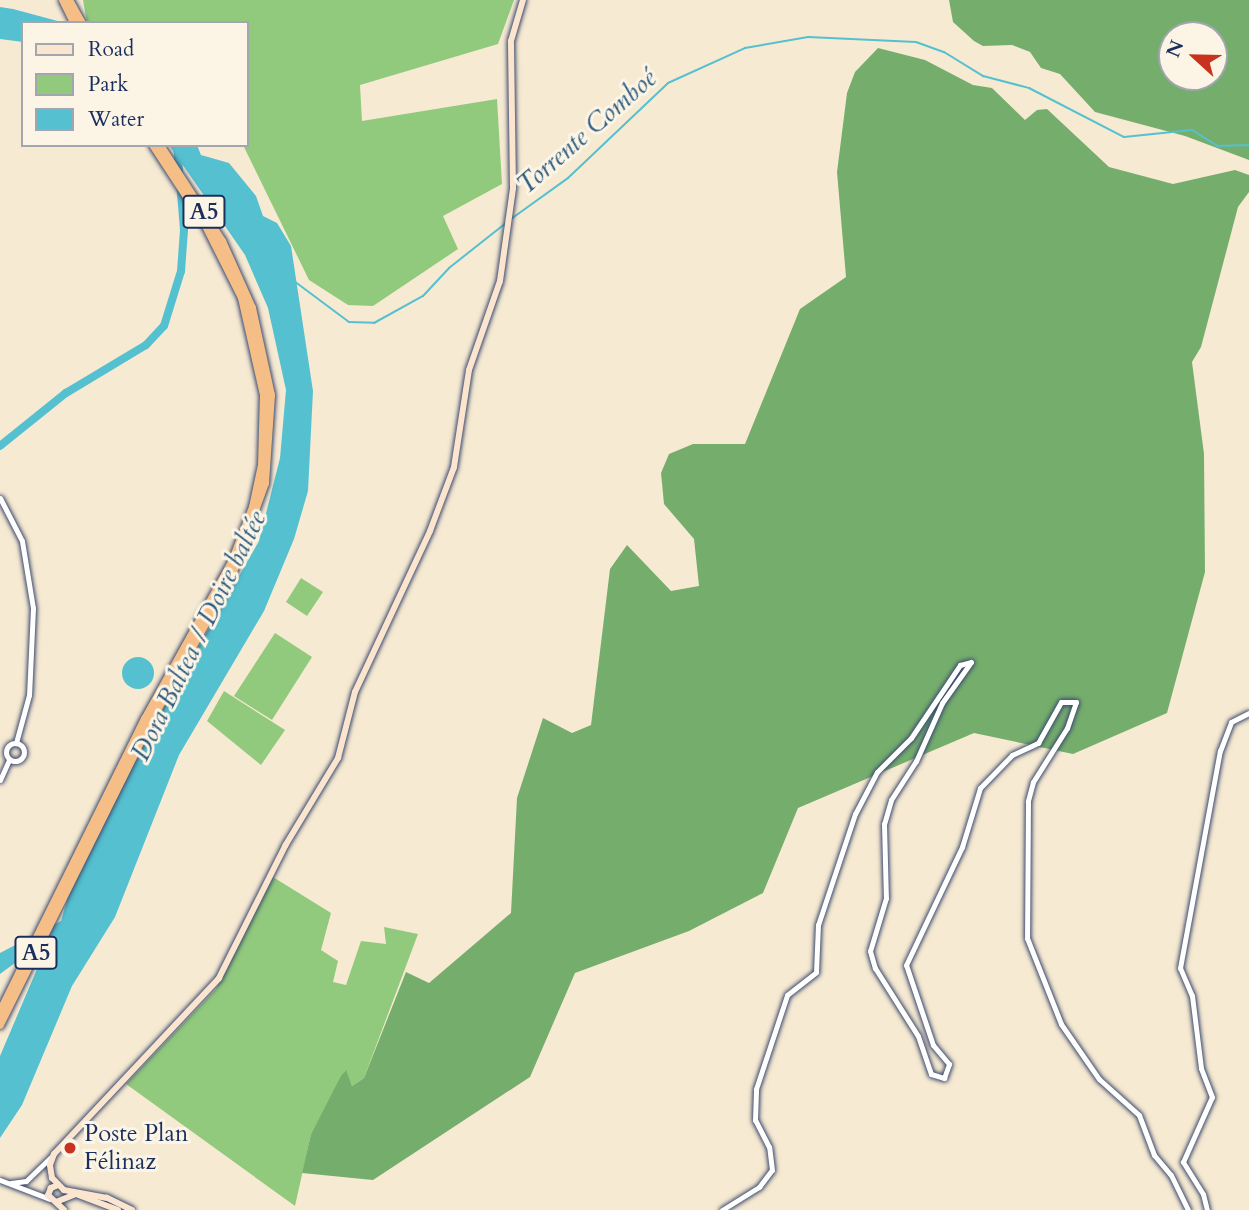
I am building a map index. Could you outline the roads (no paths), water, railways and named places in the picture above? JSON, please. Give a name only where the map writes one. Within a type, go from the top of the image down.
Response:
[{"type":"highway","points":[[62,0],[73,21]]},
{"type":"highway","points":[[69,0],[81,21]]},
{"type":"highway","name":"A5","points":[[0,1025],[145,719],[222,582],[253,506],[263,454],[264,395],[250,321],[224,258],[154,147]]},
{"type":"highway","name":"A5","points":[[0,1012],[151,721],[232,578],[259,509],[269,459],[271,395],[260,336],[243,282],[222,241],[161,147]]},
{"type":"main road","points":[[62,1188],[49,1171],[54,1154],[219,978],[285,846],[332,770],[355,692],[430,531],[454,467],[469,370],[500,281],[510,212],[515,135],[510,55],[523,0]]},
{"type":"main road","points":[[47,1161],[50,1189],[67,1210]]},
{"type":"main road","points":[[58,1200],[62,1188]]},
{"type":"main road","points":[[50,1189],[62,1188],[107,1198],[132,1210]]},
{"type":"main road","points":[[58,1200],[76,1194],[118,1210]]},
{"type":"street","points":[[0,498],[22,541],[33,608],[29,695],[16,743],[6,749],[9,760],[0,780]]},
{"type":"street","points":[[722,1210],[763,1184],[772,1170],[769,1147],[755,1120],[758,1084],[787,995],[816,972],[821,915],[852,822],[872,779],[911,738],[960,666],[971,662],[942,703],[916,761],[891,800],[884,824],[886,898],[870,951],[875,968],[918,1036],[931,1074],[944,1078],[948,1064],[933,1045],[906,965],[958,856],[980,788],[1012,755],[1038,743],[1061,702],[1076,702],[1067,729],[1033,782],[1028,801],[1027,938],[1061,1024],[1099,1079],[1139,1115],[1154,1155],[1171,1175],[1188,1210]]},
{"type":"street","points":[[1207,1210],[1203,1194],[1183,1162],[1212,1097],[1201,1068],[1192,996],[1180,968],[1220,751],[1231,722],[1249,713]]},
{"type":"street","points":[[9,760],[16,761],[24,754],[16,743]]},
{"type":"street","points":[[11,1183],[26,1181],[54,1154]]},
{"type":"street","points":[[0,1179],[32,1192],[50,1189]]},
{"type":"street","points":[[0,1179],[58,1200]]},
{"type":"water","points":[[0,7],[58,21],[21,21],[21,42],[0,39]]},
{"type":"water","points":[[170,147],[198,147],[201,155],[229,163],[256,196],[263,216],[277,223],[291,246],[313,391],[308,491],[294,539],[264,611],[179,755],[115,917],[72,986],[22,1105],[0,1138],[0,1056],[43,955],[19,960],[0,974],[0,953],[61,921],[68,897],[143,744],[259,541],[280,458],[286,390],[268,308],[245,255]]},
{"type":"water","points":[[138,657],[149,662],[154,673],[149,684],[138,689],[127,684],[122,673],[127,662]]},
{"type":"waterway","name":"Torrente Comboé","points":[[511,219],[568,178],[668,83],[745,48],[808,37],[916,42],[944,52],[983,76],[1029,88],[1124,137],[1192,130],[1218,146],[1249,145]]},
{"type":"waterway","points":[[0,446],[66,393],[146,345],[164,326],[181,271],[184,230],[177,147]]},
{"type":"waterway","name":"Torrente Comboé","points":[[294,281],[349,322],[374,323],[423,296],[449,268],[506,223]]},
{"type":"place","name":"Poste Plan Félinaz","points":[[70,1148]]},
{"type":"water label","name":"Dora Baltea / Doire baltée","points":[[199,636]]}]
